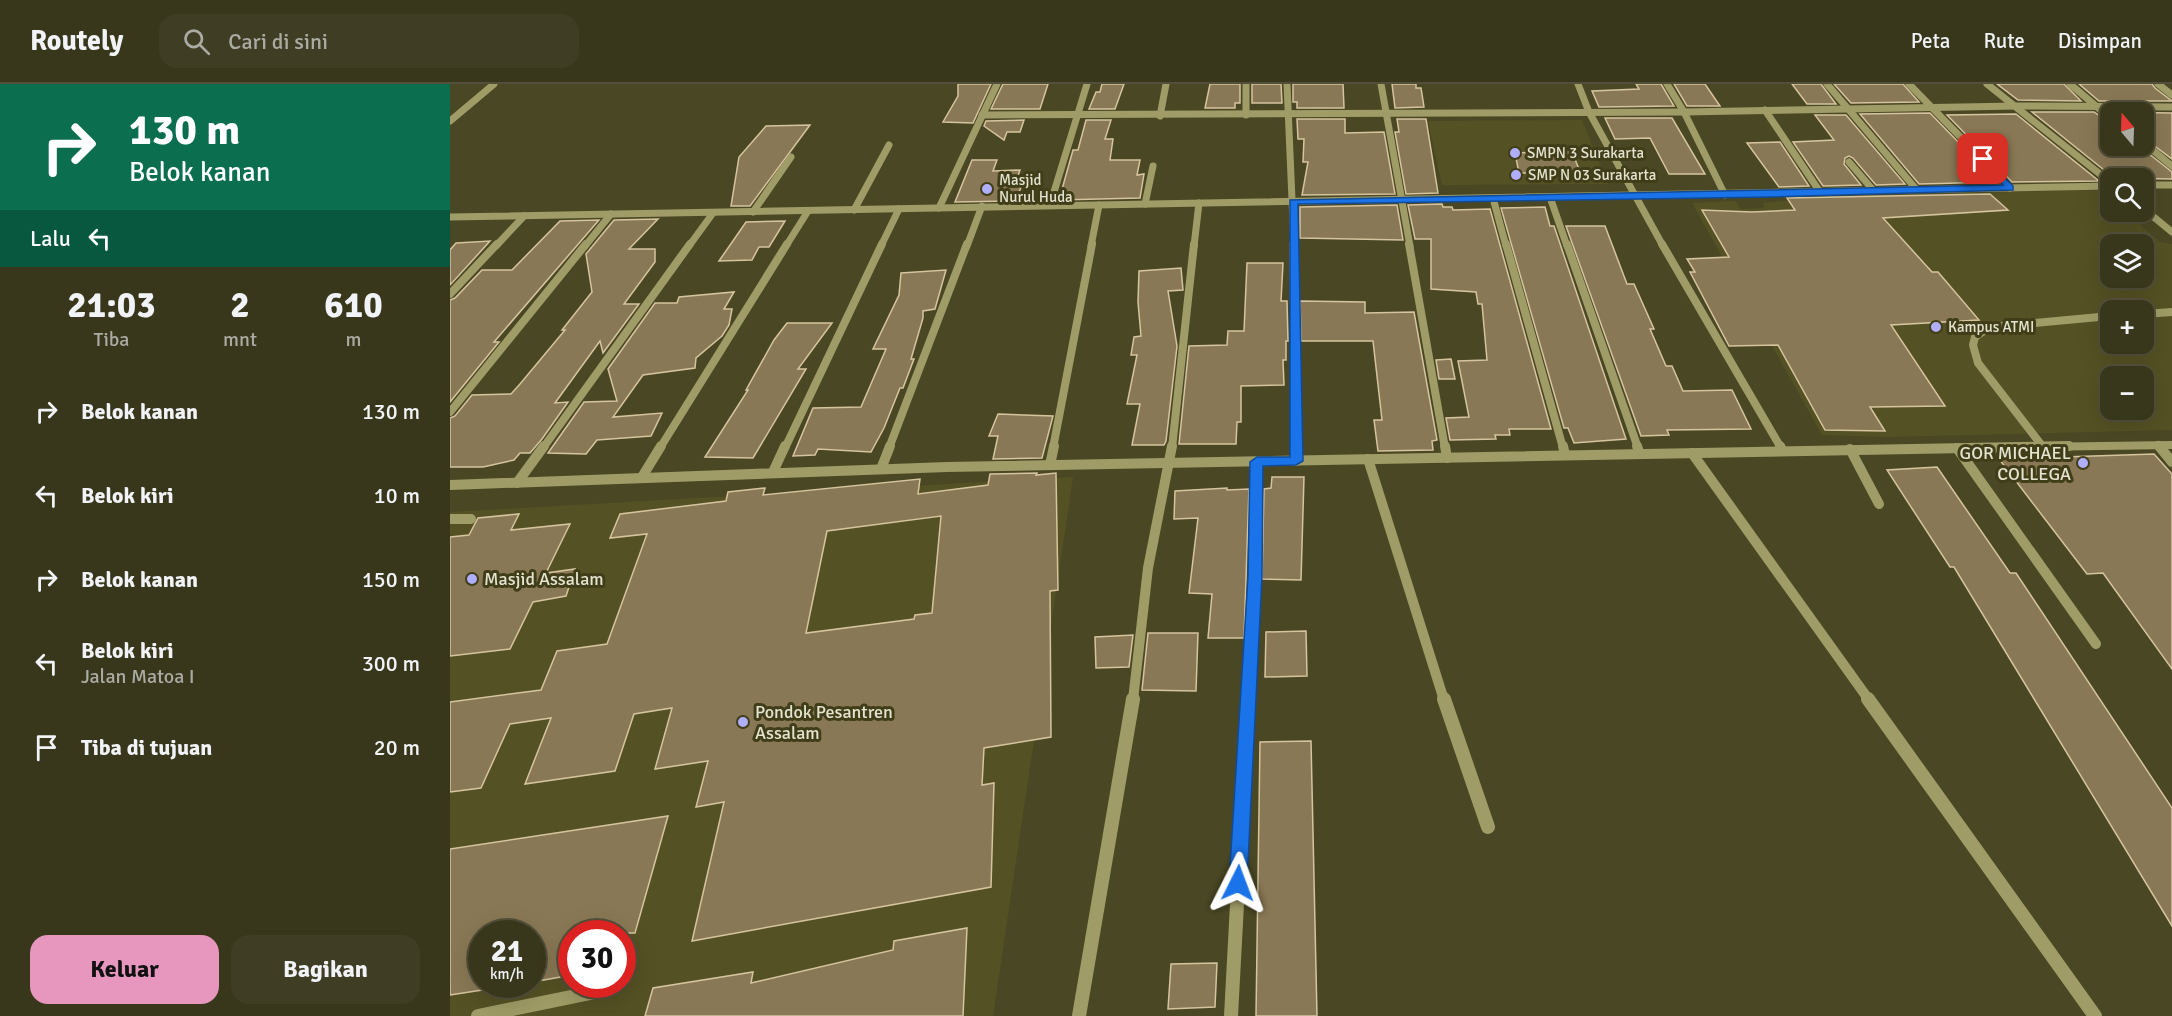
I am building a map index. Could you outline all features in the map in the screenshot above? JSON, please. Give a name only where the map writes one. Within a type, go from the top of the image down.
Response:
[{"type":"street","points":[[450,121],[494,84]]},
{"type":"street","points":[[939,208],[997,84]]},
{"type":"street","points":[[1050,206],[1087,84]]},
{"type":"street","points":[[1160,116],[1166,84]]},
{"type":"street","points":[[1246,84],[1246,115]]},
{"type":"street","points":[[1287,84],[1293,202],[1296,461]]},
{"type":"street","points":[[1381,84],[1434,397],[1447,458]]},
{"type":"street","points":[[1578,84],[1589,112],[1634,196],[1782,450]]},
{"type":"street","points":[[1667,84],[1684,112],[1725,195]]},
{"type":"street","points":[[1827,84],[1916,189]]},
{"type":"street","points":[[1909,84],[2010,188]]},
{"type":"street","points":[[1987,84],[2017,106],[2100,176]]},
{"type":"street","points":[[2070,84],[2100,110]]},
{"type":"street","points":[[2158,84],[2172,95]]},
{"type":"street","points":[[982,115],[1160,116],[1684,112],[2017,106],[2172,107]]},
{"type":"street","points":[[1765,110],[1820,192]]},
{"type":"street","points":[[854,210],[889,145]]},
{"type":"street","points":[[2154,151],[2172,166]]},
{"type":"street","points":[[753,212],[791,157]]},
{"type":"street","points":[[1849,162],[1873,190]]},
{"type":"street","points":[[1145,204],[1153,166]]},
{"type":"street","points":[[450,217],[982,206],[1725,195],[2100,184]]},
{"type":"street","points":[[2154,186],[2172,185]]},
{"type":"street","points":[[1550,197],[1639,452]]},
{"type":"street","points":[[1493,198],[1565,454]]},
{"type":"street","points":[[1078,1016],[1133,703],[1148,568],[1170,463],[1199,203]]},
{"type":"street","points":[[1050,465],[1099,205]]},
{"type":"street","points":[[881,470],[982,206]]},
{"type":"street","points":[[773,472],[899,208]]},
{"type":"street","points":[[642,477],[808,210]]},
{"type":"street","points":[[517,483],[712,213]]},
{"type":"street","points":[[450,412],[612,214]]},
{"type":"street","points":[[450,294],[524,216]]},
{"type":"street","points":[[2154,217],[2172,232]]},
{"type":"street","points":[[2154,313],[2172,312]]},
{"type":"street","points":[[2043,447],[1978,363],[1973,339],[1977,332],[1990,327],[2100,317]]},
{"type":"street","points":[[2158,445],[2172,462]]},
{"type":"street","points":[[450,485],[773,472],[1050,465],[1639,452],[2172,445]]},
{"type":"street","points":[[1957,448],[2096,644]]},
{"type":"street","points":[[1850,449],[1879,504]]},
{"type":"street","points":[[1692,453],[2095,1016]]},
{"type":"street","points":[[1368,459],[1449,715],[1488,827]]},
{"type":"street","points":[[1231,1016],[1255,576],[1257,462]]},
{"type":"street","points":[[450,519],[471,519]]},
{"type":"street","points":[[478,1016],[563,998]]},
{"type":"shaded area","name":"SMPN 3 Surakarta","points":[[1582,120],[1608,184],[1442,185],[1428,121]]},
{"type":"shaded area","name":"Kampus ATMI","points":[[2100,190],[2100,222],[2137,222],[2151,234],[2100,234],[2100,288],[2154,288],[2154,237],[2160,242],[2172,244],[2172,430],[1886,437],[1822,435],[1692,203],[1735,201],[1741,209],[1764,208],[1763,203],[1861,195]]},
{"type":"shaded area","name":"Pondok Pesantren Assalam","points":[[1073,477],[993,1016],[450,1016],[450,512]]},
{"type":"building","points":[[958,84],[991,84],[973,123],[943,122],[958,96]]},
{"type":"building","points":[[1003,84],[1048,84],[1040,109],[991,109]]},
{"type":"building","points":[[1102,84],[1124,84],[1115,109],[1089,109],[1096,92],[1100,92]]},
{"type":"building","points":[[1210,84],[1240,84],[1240,103],[1235,103],[1235,108],[1205,108]]},
{"type":"building","points":[[1252,84],[1281,84],[1282,103],[1252,103]]},
{"type":"building","points":[[1293,84],[1343,84],[1344,108],[1297,108],[1297,102],[1293,102]]},
{"type":"building","points":[[1392,84],[1416,84],[1416,88],[1421,88],[1424,107],[1395,108]]},
{"type":"building","points":[[1636,84],[1661,84],[1674,106],[1599,107],[1592,91],[1639,89]]},
{"type":"building","points":[[1674,84],[1705,84],[1720,106],[1687,106]]},
{"type":"building","points":[[1792,84],[1821,84],[1836,104],[1807,104]]},
{"type":"building","points":[[1834,84],[1903,84],[1919,102],[1851,103]]},
{"type":"building","points":[[1997,84],[2064,84],[2081,101],[2018,100]]},
{"type":"building","points":[[2079,84],[2152,84],[2172,101],[2099,101]]},
{"type":"building","points":[[2032,112],[2094,112],[2100,116],[2100,156],[2152,156],[2172,172],[2172,179],[2154,179],[2154,168],[2102,168]]},
{"type":"building","points":[[1930,113],[1997,182],[1919,184],[1860,114]]},
{"type":"building","points":[[2154,113],[2172,113],[2172,159],[2154,146]]},
{"type":"building","points":[[2016,114],[2099,181],[2012,182],[1947,115]]},
{"type":"building","points":[[1815,115],[1846,115],[1905,184],[1876,185],[1849,156],[1845,158],[1844,164],[1861,185],[1823,186],[1793,142],[1834,140]]},
{"type":"building","points":[[1605,118],[1672,118],[1705,174],[1669,174],[1650,138],[1615,139]]},
{"type":"building","points":[[1297,119],[1345,119],[1345,133],[1384,132],[1395,194],[1302,195],[1308,162],[1303,162],[1304,139],[1298,139]]},
{"type":"building","points":[[1397,119],[1426,119],[1438,193],[1406,194],[1395,132],[1399,132]]},
{"type":"building","points":[[1024,120],[1020,132],[1007,132],[1004,140],[984,126],[986,121]]},
{"type":"building","points":[[1086,120],[1111,120],[1105,139],[1113,139],[1110,160],[1140,160],[1137,175],[1144,174],[1140,198],[1059,200],[1073,150],[1078,150]]},
{"type":"building","points":[[810,125],[750,206],[731,206],[739,157],[766,126]]},
{"type":"building","points":[[1780,142],[1809,186],[1779,187],[1747,143]]},
{"type":"building","points":[[1572,152],[1581,174],[1519,173],[1515,153]]},
{"type":"building","name":"Masjid Nurul Huda","points":[[972,160],[997,160],[993,171],[1020,170],[1017,179],[1024,179],[1017,198],[1011,198],[1010,201],[955,202]]},
{"type":"building","points":[[1990,194],[2008,210],[1883,218],[1932,272],[1938,272],[1979,320],[1891,325],[1945,406],[1870,407],[1885,431],[1825,430],[1778,345],[1729,346],[1690,272],[1695,272],[1687,259],[1729,257],[1702,210],[1752,212],[1795,210],[1787,198]]},
{"type":"building","points":[[1442,204],[1443,207],[1452,207],[1453,210],[1490,209],[1551,429],[1509,429],[1510,435],[1495,435],[1496,439],[1450,440],[1446,418],[1469,417],[1458,361],[1487,360],[1482,304],[1478,304],[1476,292],[1431,289],[1431,239],[1415,239],[1408,205]]},
{"type":"building","points":[[1397,205],[1403,240],[1300,238],[1300,207]]},
{"type":"building","points":[[1545,207],[1550,226],[1554,226],[1626,439],[1574,443],[1568,428],[1564,428],[1501,208]]},
{"type":"building","points":[[658,219],[629,249],[655,249],[655,262],[624,304],[639,304],[603,353],[600,341],[555,403],[568,402],[542,439],[530,453],[520,453],[514,460],[483,467],[450,467],[450,418],[455,416],[472,395],[511,394],[565,330],[562,330],[592,292],[586,254],[614,220]]},
{"type":"building","points":[[599,220],[494,342],[499,342],[450,402],[450,300],[455,298],[482,270],[512,270],[560,221]]},
{"type":"building","points":[[785,221],[769,247],[759,247],[752,260],[719,261],[746,222]]},
{"type":"building","points":[[1566,226],[1605,226],[1627,284],[1634,284],[1654,329],[1650,329],[1666,366],[1672,366],[1683,391],[1732,390],[1751,429],[1667,430],[1669,435],[1641,436]]},
{"type":"building","points":[[490,241],[450,285],[450,250],[456,243]]},
{"type":"building","points":[[1247,263],[1283,263],[1281,301],[1287,301],[1288,341],[1286,341],[1286,360],[1283,360],[1284,385],[1241,386],[1241,422],[1237,422],[1236,444],[1179,444],[1189,346],[1227,345],[1228,331],[1244,331]]},
{"type":"building","points":[[1181,268],[1183,290],[1168,291],[1177,346],[1166,441],[1164,445],[1132,445],[1140,404],[1127,404],[1137,355],[1131,355],[1134,337],[1141,336],[1138,302],[1139,271]]},
{"type":"building","points":[[946,270],[935,309],[923,311],[911,359],[914,359],[903,388],[900,388],[884,428],[871,452],[818,449],[815,455],[793,456],[813,408],[861,407],[886,349],[873,349],[899,295],[901,273]]},
{"type":"building","points":[[734,292],[724,309],[732,309],[729,325],[722,336],[696,358],[695,368],[643,375],[613,417],[662,413],[651,436],[597,440],[586,454],[548,453],[584,402],[617,401],[608,369],[655,303],[677,303],[679,297]]},
{"type":"building","points":[[1300,301],[1365,302],[1365,313],[1414,312],[1437,440],[1432,441],[1433,450],[1378,451],[1374,420],[1382,420],[1373,341],[1301,341]]},
{"type":"building","points":[[787,323],[832,323],[798,369],[806,369],[753,458],[705,457],[748,390],[746,390],[774,340]]},
{"type":"building","points":[[1451,359],[1455,379],[1439,379],[1436,360]]},
{"type":"building","points":[[998,414],[1053,416],[1042,458],[993,459],[998,436],[989,436]]},
{"type":"building","points":[[2154,454],[2172,474],[2172,669],[2103,573],[2087,574],[1999,459]]},
{"type":"building","points":[[1937,467],[2010,573],[2016,573],[2172,808],[2172,926],[1954,567],[1950,567],[1887,470]]},
{"type":"building","points":[[1056,473],[1058,590],[1050,591],[1051,737],[984,748],[982,785],[994,783],[991,887],[692,941],[724,802],[696,807],[708,761],[655,769],[672,708],[634,714],[615,771],[525,784],[551,718],[510,724],[481,788],[450,792],[450,702],[541,690],[557,651],[607,644],[647,534],[610,538],[620,514],[726,501],[728,492],[765,488],[763,495],[920,479],[918,494],[988,485],[990,474]],"holes":[[[941,516],[932,613],[915,615],[914,619],[806,633],[827,531]]]},
{"type":"building","points":[[1272,477],[1304,477],[1301,580],[1262,579],[1264,489],[1271,488]]},
{"type":"building","points":[[1227,488],[1227,490],[1249,489],[1244,638],[1208,638],[1212,594],[1189,593],[1198,518],[1174,519],[1175,491]]},
{"type":"building","points":[[519,514],[511,530],[570,524],[546,573],[575,569],[566,596],[533,602],[510,649],[450,656],[450,537],[469,535],[478,518]]},
{"type":"building","points":[[1306,631],[1307,676],[1265,677],[1266,632]]},
{"type":"building","points":[[1148,633],[1198,633],[1196,691],[1142,690]]},
{"type":"building","points":[[1133,635],[1129,667],[1096,668],[1095,637]]},
{"type":"building","points":[[1311,741],[1317,1016],[1256,1016],[1260,742]]},
{"type":"building","points":[[668,816],[636,929],[636,920],[558,920],[558,977],[546,980],[546,920],[468,920],[468,992],[450,995],[450,849]]},
{"type":"building","points":[[967,928],[963,1016],[645,1016],[653,988],[753,972],[751,983],[893,950],[894,941]]},
{"type":"building","points":[[1217,963],[1215,1007],[1168,1009],[1171,964]]},
{"type":"place","name":"SMPN 3 Surakarta","points":[[1515,153]]},
{"type":"place","name":"SMP N 03 Surakarta","points":[[1516,175]]},
{"type":"place","name":"Masjid Nurul Huda","points":[[987,189]]},
{"type":"place","name":"Kampus ATMI","points":[[1936,327]]},
{"type":"place","name":"GOR MICHAEL COLLEGA","points":[[2083,463]]},
{"type":"place","name":"Masjid Assalam","points":[[472,579]]},
{"type":"place","name":"Pondok Pesantren Assalam","points":[[743,722]]},
{"type":"route","points":[[1238,883],[1255,576],[1257,462],[1296,461],[1293,202],[2010,188],[1983,159]]}]
